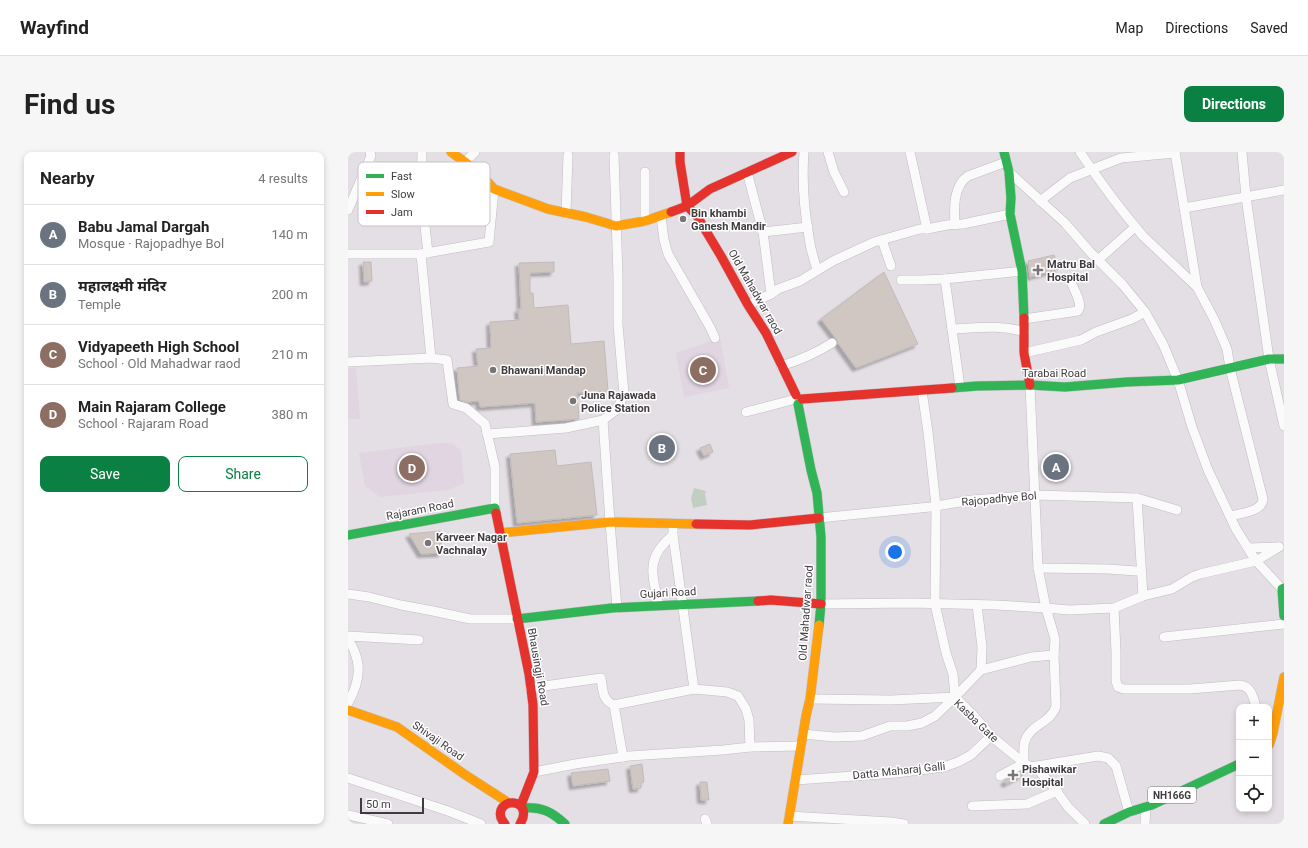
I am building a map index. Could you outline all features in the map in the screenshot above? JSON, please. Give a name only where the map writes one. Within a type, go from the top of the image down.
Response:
[{"type":"main road","points":[[451,152],[465,162]]},
{"type":"main road","points":[[680,152],[680,162],[688,206]]},
{"type":"main road","points":[[490,184],[494,189],[548,209],[586,217],[616,226],[645,221],[688,206],[710,189],[792,152]]},
{"type":"main road","points":[[1004,152],[1009,172],[1011,198],[1010,214],[1022,271],[1024,353],[1030,385]]},
{"type":"main road","name":"Old Mahadwar raod","points":[[688,206],[697,216],[748,305],[766,333],[797,400],[817,493],[821,537],[821,604],[810,699],[789,820]]},
{"type":"main road","name":"Tarabai Road","points":[[797,400],[977,386],[1030,385],[1065,387],[1178,380],[1269,360],[1284,359]]},
{"type":"main road","name":"Bhausingji Road","points":[[496,508],[529,674],[533,705],[534,772],[522,807],[525,816],[524,820],[520,824]]},
{"type":"main road","name":"Rajaram Road","points":[[348,535],[496,508]]},
{"type":"main road","points":[[500,533],[610,522],[750,525],[819,518]]},
{"type":"main road","points":[[1283,589],[1284,616]]},
{"type":"main road","name":"Gujari Road","points":[[517,619],[659,605],[771,600],[821,604]]},
{"type":"main road","points":[[1271,740],[1284,676]]},
{"type":"main road","name":"Shivaji Road","points":[[348,710],[397,727],[464,774],[509,803]]},
{"type":"main road","name":"NH166G","points":[[1104,824],[1129,812],[1146,808],[1236,765]]},
{"type":"main road","points":[[505,824],[501,819],[501,811],[502,807],[509,803],[517,803],[522,807],[535,806],[544,809],[565,824]]},
{"type":"street","points":[[369,162],[371,156],[370,152]]},
{"type":"street","points":[[422,152],[422,162]]},
{"type":"street","points":[[465,162],[475,152]]},
{"type":"street","points":[[804,152],[804,178],[809,238],[817,270]]},
{"type":"street","points":[[828,152],[834,172],[844,192]]},
{"type":"street","points":[[910,152],[927,229]]},
{"type":"street","points":[[1080,152],[1104,188],[1135,227],[1197,287]]},
{"type":"street","points":[[1242,152],[1246,197],[1269,360],[1284,426]]},
{"type":"street","points":[[1040,201],[1070,178],[1121,158],[1175,153],[1197,287],[1227,349],[1230,368],[1263,498],[1263,504],[1258,508],[1230,516]]},
{"type":"street","points":[[566,213],[568,155]]},
{"type":"street","points":[[487,434],[566,428],[603,420],[615,411],[620,403],[624,394],[618,325],[614,155]]},
{"type":"street","points":[[955,225],[955,198],[962,179],[1006,162]]},
{"type":"street","points":[[645,172],[645,221]]},
{"type":"street","points":[[747,172],[763,232],[771,294]]},
{"type":"street","points":[[1009,172],[1065,223],[1123,285],[1145,312],[1162,344],[1178,380],[1192,427],[1208,470],[1236,529],[1256,561],[1283,589]]},
{"type":"street","points":[[348,210],[358,187]]},
{"type":"street","points":[[348,254],[424,253],[489,242],[494,189]]},
{"type":"street","points":[[1184,208],[1284,190]]},
{"type":"street","points":[[748,305],[778,289],[800,282],[817,270],[874,242],[920,229],[955,225],[1010,214]]},
{"type":"street","points":[[661,216],[664,240],[668,254],[715,338]]},
{"type":"street","points":[[423,226],[431,358]]},
{"type":"street","points":[[763,232],[808,227]]},
{"type":"street","points":[[1098,260],[1135,227]]},
{"type":"street","points":[[882,240],[891,266]]},
{"type":"street","points":[[901,280],[921,280],[1022,271]]},
{"type":"street","points":[[945,278],[960,387]]},
{"type":"street","points":[[1024,319],[1078,311],[1080,304],[1072,284]]},
{"type":"street","points":[[1024,353],[1080,340],[1096,332],[1132,319],[1145,312]]},
{"type":"street","points":[[952,329],[991,327],[1013,328],[1024,332]]},
{"type":"street","points":[[781,366],[801,360],[819,352],[832,343]]},
{"type":"street","points":[[348,362],[431,358],[447,360],[453,404],[466,408],[485,424],[495,467],[496,508]]},
{"type":"street","points":[[1028,765],[1024,742],[1027,736],[1054,712],[1056,706],[1054,655],[1055,638],[1046,608],[1038,568],[1030,385]]},
{"type":"street","points":[[922,391],[936,506],[935,604],[946,653],[953,674],[955,698]]},
{"type":"street","points":[[746,412],[797,400]]},
{"type":"street","points":[[603,420],[617,608]]},
{"type":"street","name":"Rajopadhye Bol","points":[[819,518],[936,506],[972,500],[1036,495],[1137,498],[1177,510]]},
{"type":"street","points":[[1137,498],[1143,596]]},
{"type":"street","points":[[673,524],[673,536],[694,689]]},
{"type":"street","points":[[659,605],[652,577],[652,570],[659,550],[663,544],[673,536]]},
{"type":"street","points":[[1248,548],[1282,547]]},
{"type":"street","points":[[821,604],[911,603],[1031,606],[1069,610],[1114,608],[1143,596],[1172,589],[1200,574],[1256,561],[1282,547]]},
{"type":"street","points":[[1038,568],[1136,571]]},
{"type":"street","points":[[348,594],[433,610],[470,619],[517,619]]},
{"type":"street","points":[[977,605],[982,647],[981,670]]},
{"type":"street","points":[[1114,608],[1118,687],[1121,688],[1129,686],[1190,689],[1240,685],[1247,687],[1251,692],[1255,704]]},
{"type":"street","points":[[1164,637],[1284,624]]},
{"type":"street","points":[[348,703],[354,693],[358,672],[356,654],[348,638],[419,640]]},
{"type":"street","points":[[803,734],[834,738],[862,736],[890,726],[916,725],[929,721],[955,698],[981,670],[1031,657],[1054,655]]},
{"type":"street","points":[[530,688],[601,678],[605,699],[608,703],[614,705],[694,689],[727,692],[738,696],[746,709],[749,720],[750,746]]},
{"type":"street","name":"Kasba Gate","points":[[810,699],[891,700],[955,698],[975,716],[991,736],[1028,765],[1039,771],[1057,791],[1068,807],[1085,824]]},
{"type":"street","points":[[614,705],[623,757]]},
{"type":"street","name":"Datta Maharaj Galli","points":[[796,780],[896,773],[944,767],[972,755],[991,736]]},
{"type":"street","points":[[534,772],[623,757],[724,750],[750,746],[801,746]]},
{"type":"street","points":[[1000,776],[1028,765],[1098,756],[1108,758],[1116,766],[1129,812]]},
{"type":"street","points":[[348,778],[467,821],[481,824]]},
{"type":"street","points":[[972,806],[1027,804],[1057,791]]},
{"type":"street","points":[[1145,824],[1146,808]]},
{"type":"street","points":[[348,815],[388,824]]},
{"type":"street","points":[[789,820],[891,822],[904,824]]},
{"type":"shaded area","points":[[720,338],[729,388],[684,397],[676,353]]},
{"type":"shaded area","points":[[348,368],[356,368],[360,419],[348,419]]},
{"type":"shaded area","points":[[439,443],[451,443],[461,450],[464,483],[448,490],[380,497],[365,486],[359,453]]},
{"type":"green space","points":[[694,488],[706,491],[705,495],[707,505],[693,508],[691,498]]},
{"type":"building","points":[[1054,255],[1059,269],[1030,277],[1028,261]]},
{"type":"building","points":[[363,262],[371,262],[372,281],[364,282]]},
{"type":"building","points":[[554,262],[554,272],[530,273],[530,293],[533,293],[534,308],[568,305],[571,344],[604,341],[608,391],[577,393],[579,419],[536,422],[535,403],[480,407],[479,401],[466,402],[460,400],[457,368],[478,366],[476,349],[491,348],[490,322],[519,320],[518,309],[521,309],[519,263]]},
{"type":"building","points":[[884,272],[918,344],[856,368],[821,319]]},
{"type":"building","points":[[710,444],[713,452],[704,456],[700,448]]},
{"type":"building","points":[[555,450],[557,466],[591,462],[597,515],[517,523],[510,454]]},
{"type":"building","name":"Karveer Nagar Vachnalay","points":[[440,531],[442,553],[421,554],[409,534]]},
{"type":"building","points":[[642,764],[644,782],[641,783],[641,788],[633,789],[630,766]]},
{"type":"building","points":[[608,769],[610,781],[573,786],[571,773]]},
{"type":"building","points":[[1021,771],[1023,775],[1006,784],[1004,781]]},
{"type":"building","points":[[700,782],[707,782],[709,800],[701,800]]},
{"type":"traffic: fast","points":[[1004,152],[1009,172],[1011,198],[1010,214],[1022,271],[1024,318]]},
{"type":"traffic: fast","points":[[952,388],[1030,385],[1065,387],[1178,380],[1269,359],[1284,359]]},
{"type":"traffic: fast","points":[[798,404],[817,493],[821,537],[821,604],[819,625]]},
{"type":"traffic: fast","points":[[348,535],[495,508],[496,513]]},
{"type":"traffic: fast","points":[[1284,588],[1282,589],[1284,616]]},
{"type":"traffic: fast","points":[[517,619],[612,608],[758,601]]},
{"type":"traffic: fast","points":[[1104,824],[1129,812],[1152,805],[1236,765]]},
{"type":"traffic: fast","points":[[523,808],[541,809],[551,813],[565,824]]},
{"type":"traffic: slow","points":[[451,152],[465,162]]},
{"type":"traffic: slow","points":[[490,184],[494,189],[548,209],[586,217],[616,226],[645,221],[671,212]]},
{"type":"traffic: slow","points":[[500,533],[610,522],[696,524]]},
{"type":"traffic: slow","points":[[788,824],[810,699],[819,625]]},
{"type":"traffic: slow","points":[[1271,740],[1284,677]]},
{"type":"traffic: slow","points":[[348,710],[397,727],[464,774],[509,803]]},
{"type":"traffic: jam","points":[[680,152],[680,162],[687,206]]},
{"type":"traffic: jam","points":[[671,212],[687,206],[710,189],[792,152]]},
{"type":"traffic: jam","points":[[687,206],[697,216],[748,305],[766,333],[796,395]]},
{"type":"traffic: jam","points":[[1024,318],[1024,353],[1030,385]]},
{"type":"traffic: jam","points":[[802,399],[952,388]]},
{"type":"traffic: jam","points":[[496,513],[529,674],[533,705],[534,772],[521,805]]},
{"type":"traffic: jam","points":[[696,524],[750,525],[819,518]]},
{"type":"traffic: jam","points":[[758,601],[771,600],[821,604]]},
{"type":"traffic: jam","points":[[505,824],[502,821],[500,814],[501,810],[508,803],[518,804],[521,807],[523,817],[520,824]]},
{"type":"place","name":"Bin khambi Ganesh Mandir","points":[[683,219]]},
{"type":"place","name":"Matru Bal Hospital","points":[[1038,270]]},
{"type":"place","name":"Bhawani Mandap","points":[[493,370]]},
{"type":"place","name":"Vidyapeeth High School","points":[[703,370]]},
{"type":"place","name":"Juna Rajawada Police Station","points":[[573,401]]},
{"type":"place","name":"महालक्ष्मी मंदिर","points":[[662,448]]},
{"type":"place","name":"Babu Jamal Dargah","points":[[1056,467]]},
{"type":"place","name":"Main Rajaram College","points":[[412,468]]},
{"type":"place","name":"Karveer Nagar Vachnalay","points":[[428,543]]},
{"type":"place","name":"Pishawikar Hospital","points":[[1013,775]]}]
